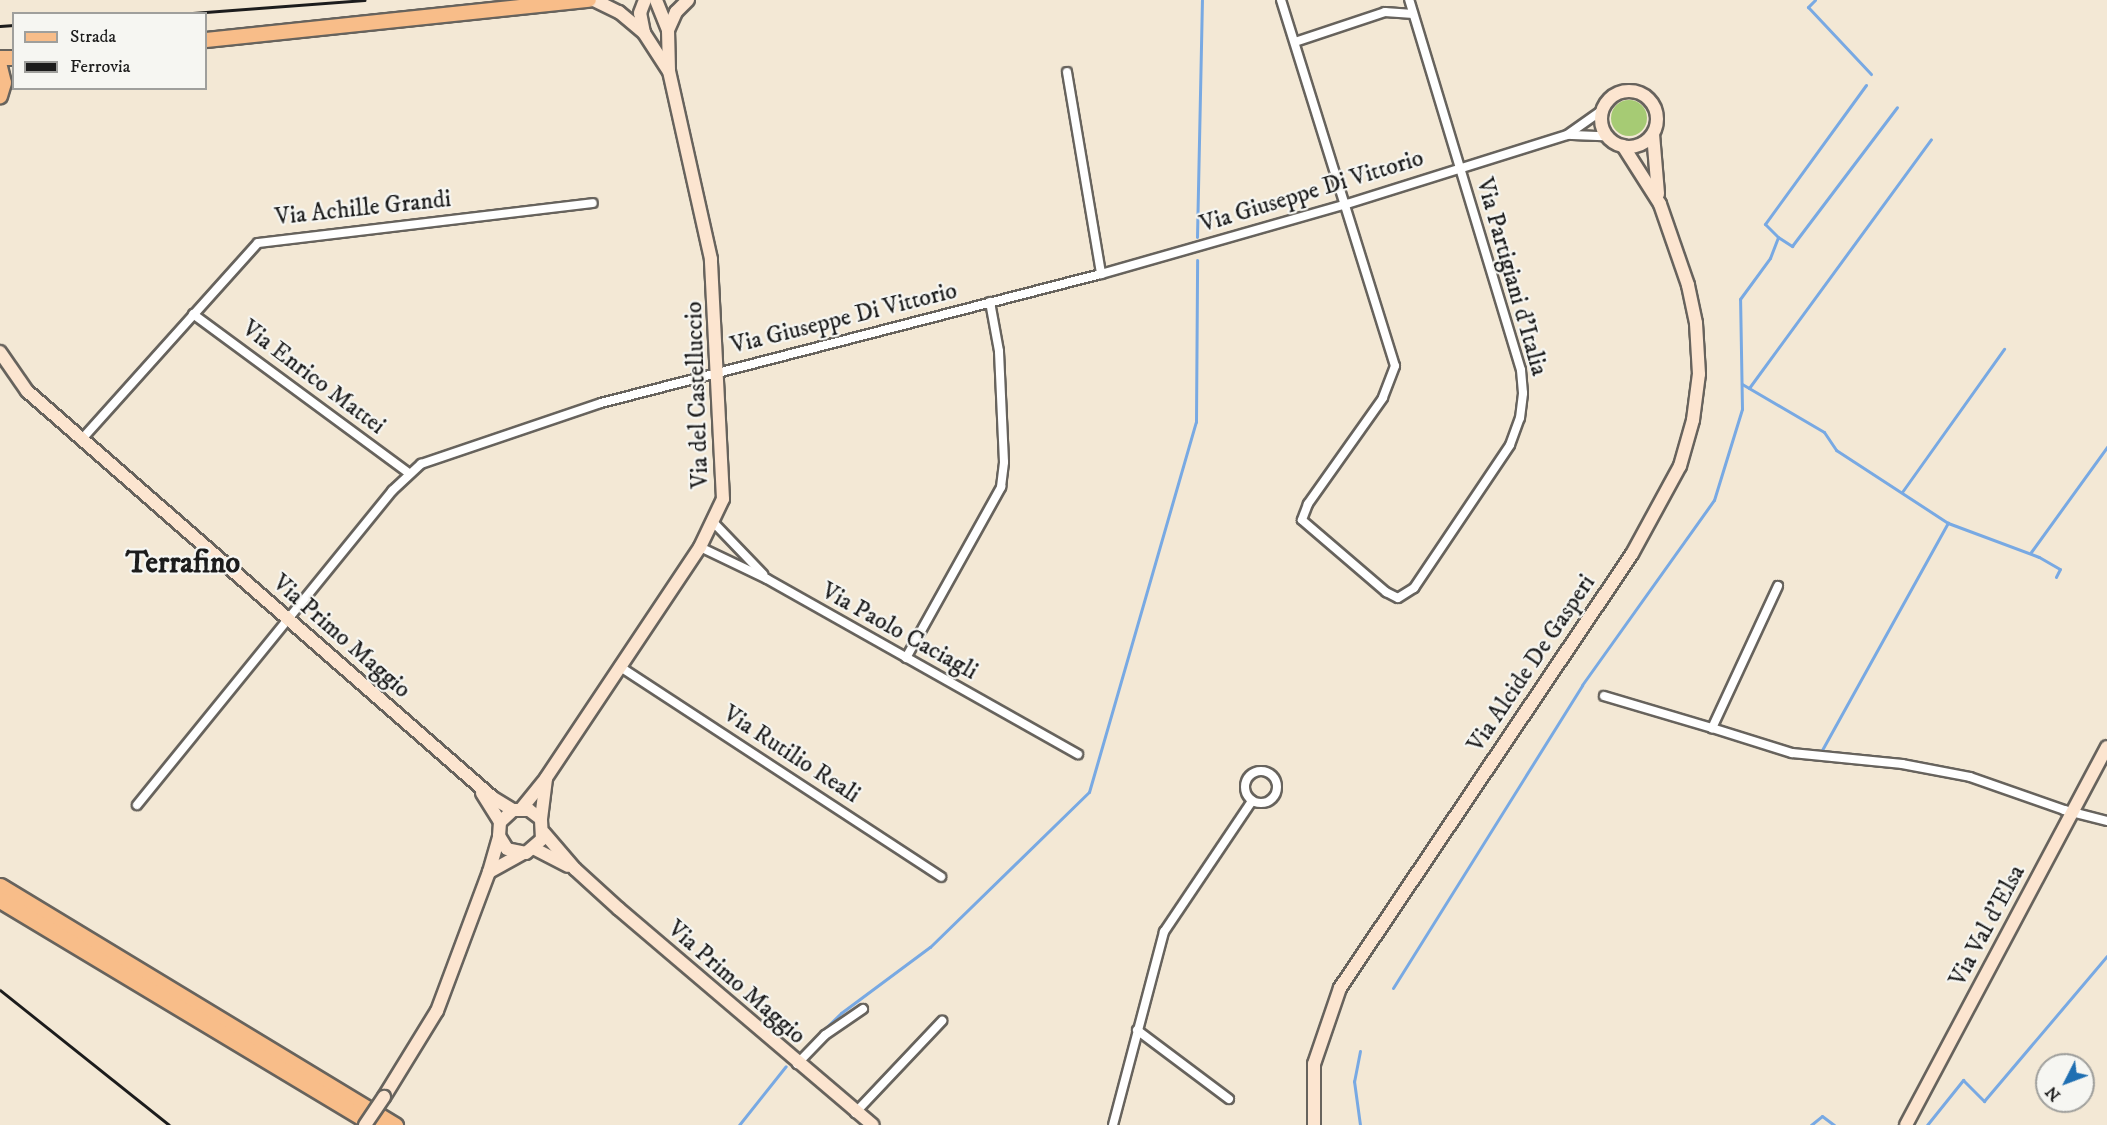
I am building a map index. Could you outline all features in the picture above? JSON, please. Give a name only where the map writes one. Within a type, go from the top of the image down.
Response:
[{"type":"highway","points":[[0,886],[395,1125]]},
{"type":"highway","points":[[0,900],[375,1125]]},
{"type":"main road","points":[[207,40],[589,0]]},
{"type":"main road","points":[[0,67],[1,94]]},
{"type":"main road","points":[[1,94],[12,82]]},
{"type":"street","name":"Via del Castelluccio","points":[[594,0],[619,12],[644,33],[669,71]]},
{"type":"street","points":[[644,33],[640,14],[645,0]]},
{"type":"street","name":"Via del Castelluccio","points":[[518,809],[546,778],[700,547],[714,524],[724,491],[711,259],[669,71],[668,30],[656,0]]},
{"type":"street","points":[[668,30],[676,12],[688,0]]},
{"type":"street","points":[[1281,0],[1347,204]]},
{"type":"street","name":"Via Partigiani d'Italia","points":[[1347,204],[1395,366],[1383,398],[1305,509],[1302,520],[1309,529],[1386,592],[1404,597],[1414,588],[1516,433],[1522,406],[1521,370],[1409,0]]},
{"type":"street","points":[[1295,42],[1385,12],[1413,14]]},
{"type":"street","points":[[1067,72],[1101,274]]},
{"type":"street","points":[[1618,92],[1643,94],[1657,115],[1653,134],[1638,146],[1623,146],[1606,136],[1601,124],[1601,111],[1618,92]]},
{"type":"street","name":"Via Giuseppe Di Vittorio","points":[[1567,135],[1601,111]]},
{"type":"street","name":"Via Alcide De Gasperi","points":[[1314,1125],[1314,1064],[1340,988],[1632,554],[1680,466],[1693,420],[1699,348],[1688,285],[1660,204],[1653,134]]},
{"type":"street","name":"Via Giuseppe Di Vittorio","points":[[138,806],[409,473],[428,461],[505,434],[717,371],[1101,274],[1347,204],[1567,135],[1606,136]]},
{"type":"street","name":"Via Alcide De Gasperi","points":[[1623,146],[1660,204]]},
{"type":"street","name":"Via Achille Grandi","points":[[82,439],[247,251],[264,240],[593,203]]},
{"type":"street","points":[[906,658],[1001,487],[1004,462],[999,351],[990,302]]},
{"type":"street","name":"Via Enrico Mattei","points":[[193,314],[409,473]]},
{"type":"street","name":"Via Primo Maggio","points":[[2,359],[27,391],[473,780],[518,809],[541,819],[544,833],[575,869],[797,1064],[855,1113],[873,1125]]},
{"type":"street","points":[[714,524],[767,579]]},
{"type":"street","name":"Via Paolo Caciagli","points":[[700,547],[767,579],[1078,754]]},
{"type":"street","points":[[1712,728],[1778,586]]},
{"type":"street","name":"Via Rutilio Reali","points":[[619,666],[941,877]]},
{"type":"street","points":[[1604,696],[1792,753],[1902,764],[1970,777],[2072,812],[2107,821]]},
{"type":"street","name":"Via Val d'Elsa","points":[[1906,1125],[2107,747]]},
{"type":"street","points":[[1252,772],[1269,772],[1276,780],[1275,795],[1267,802],[1252,801],[1245,792],[1245,781],[1252,772]]},
{"type":"street","points":[[541,819],[546,778]]},
{"type":"street","name":"Via Primo Maggio","points":[[473,780],[500,822]]},
{"type":"street","points":[[1113,1125],[1137,1030],[1168,925],[1252,801]]},
{"type":"street","points":[[365,1125],[437,1011],[489,872],[499,836],[500,822],[518,809]]},
{"type":"street","points":[[489,872],[535,849],[544,833]]},
{"type":"street","points":[[499,836],[507,849],[521,854]]},
{"type":"street","name":"Via Primo Maggio","points":[[535,849],[575,869]]},
{"type":"street","points":[[797,1064],[834,1028],[863,1009]]},
{"type":"street","points":[[855,1113],[942,1021]]},
{"type":"street","points":[[1137,1030],[1229,1099]]},
{"type":"green space","points":[[1629,100],[1642,105],[1647,118],[1642,131],[1629,136],[1616,131],[1611,118],[1616,105]]},
{"type":"waterway","points":[[1197,237],[1202,0]]},
{"type":"waterway","points":[[1815,0],[1808,7],[1871,74]]},
{"type":"waterway","points":[[1866,85],[1765,224],[1778,237],[1792,246],[1897,107]]},
{"type":"waterway","points":[[1749,388],[1931,139]]},
{"type":"waterway","points":[[1393,988],[1582,685],[1714,500],[1742,409],[1740,299],[1770,258],[1778,237]]},
{"type":"waterway","points":[[799,1054],[841,1013],[930,947],[1089,792],[1196,422],[1197,260]]},
{"type":"waterway","points":[[1902,492],[2004,349]]},
{"type":"waterway","points":[[1742,384],[1824,432],[1836,450],[1948,523],[2039,557],[2060,569],[2056,577]]},
{"type":"waterway","points":[[2031,552],[2107,447]]},
{"type":"waterway","points":[[1822,750],[1948,523]]},
{"type":"waterway","points":[[1927,1125],[1963,1080],[1984,1101],[2107,956]]},
{"type":"waterway","points":[[1360,1051],[1354,1081],[1360,1125]]},
{"type":"waterway","points":[[739,1125],[786,1066]]},
{"type":"waterway","points":[[1811,1125],[1822,1116],[1834,1125]]},
{"type":"railway","points":[[205,12],[364,0]]},
{"type":"railway","points":[[0,26],[12,25]]},
{"type":"railway","points":[[0,990],[169,1125]]},
{"type":"district","name":"Terrafino","points":[[183,564]]}]
